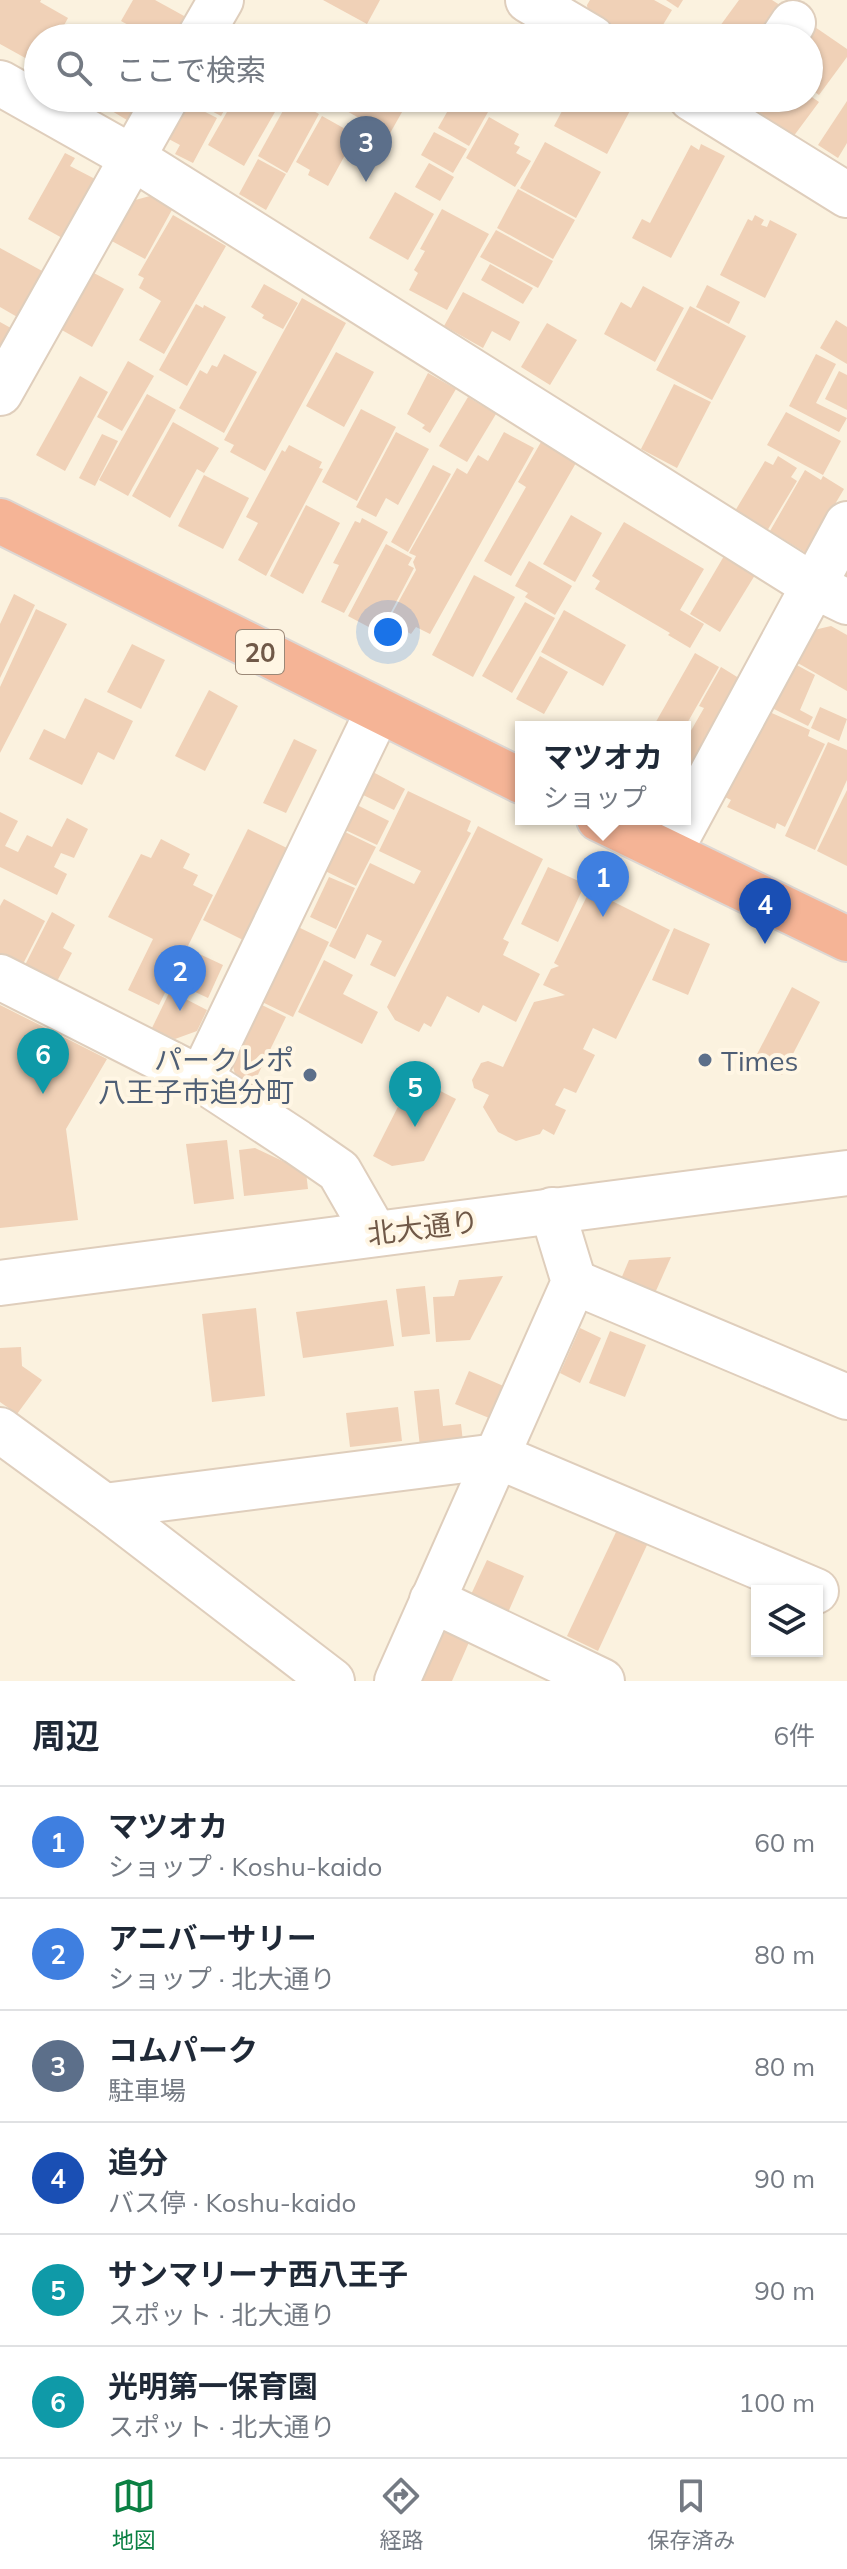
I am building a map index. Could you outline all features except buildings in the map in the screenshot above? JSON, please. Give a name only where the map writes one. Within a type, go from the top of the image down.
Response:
[{"type":"highway","name":"20","points":[[0,521],[515,778]]},
{"type":"highway","points":[[611,825],[847,939]]},
{"type":"street","points":[[207,24],[221,0]]},
{"type":"street","points":[[0,83],[24,97]]},
{"type":"street","points":[[51,112],[133,158],[829,593]]},
{"type":"street","points":[[0,393],[158,112]]},
{"type":"street","points":[[729,112],[847,195]]},
{"type":"street","points":[[691,817],[829,593],[847,524]]},
{"type":"street","points":[[201,1079],[378,711]]},
{"type":"street","points":[[669,853],[686,825]]},
{"type":"street","points":[[0,977],[201,1079],[339,1171],[374,1232]]},
{"type":"street","name":"北大通り","points":[[0,1283],[374,1232],[847,1173]]},
{"type":"street","points":[[397,1681],[574,1282],[552,1210]]},
{"type":"street","points":[[574,1282],[847,1397]]},
{"type":"street","points":[[0,1430],[332,1681]]},
{"type":"street","points":[[104,1506],[497,1456],[803,1585]]},
{"type":"street","points":[[823,1594],[847,1604]]},
{"type":"street","points":[[432,1600],[602,1681]]},
{"type":"place","name":"コムパーク","points":[[366,182]]},
{"type":"place","name":"マツオカ","points":[[603,917]]},
{"type":"place","name":"追分","points":[[765,944]]},
{"type":"place","name":"アニバーサリー","points":[[180,1011]]},
{"type":"place","name":"Times","points":[[705,1060]]},
{"type":"place","name":"パークレポ 八王子市追分町","points":[[310,1075]]},
{"type":"place","name":"光明第一保育園","points":[[43,1094]]},
{"type":"place","name":"サンマリーナ西八王子","points":[[415,1127]]}]
